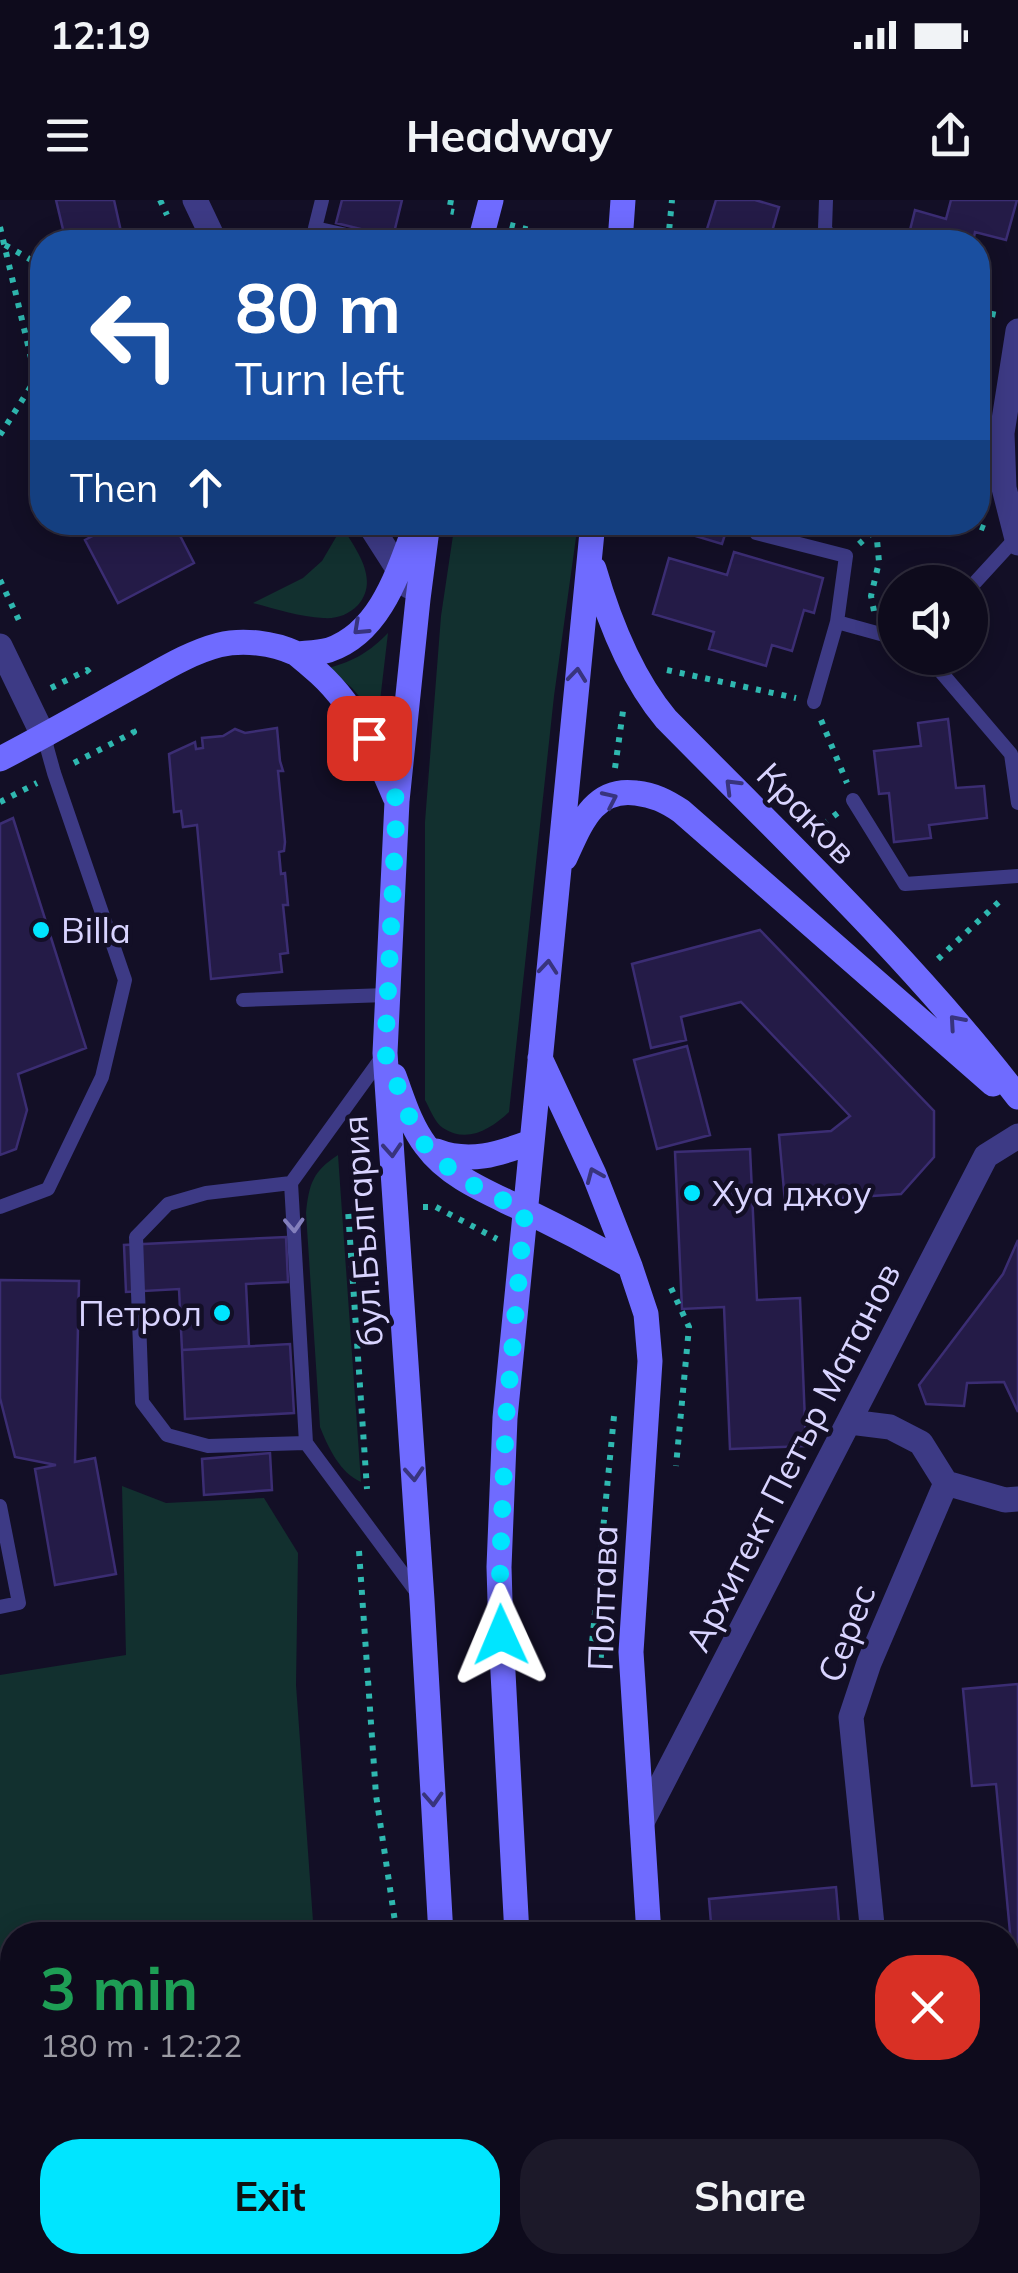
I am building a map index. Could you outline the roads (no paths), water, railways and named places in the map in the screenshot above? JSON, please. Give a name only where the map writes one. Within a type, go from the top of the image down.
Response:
[{"type":"main road","points":[[483,230],[492,200]]},
{"type":"main road","points":[[621,230],[623,200]]},
{"type":"main road","points":[[297,654],[326,651],[358,631],[385,600],[412,535]]},
{"type":"main road","name":"бул.България","points":[[426,535],[397,801],[385,1053],[440,1922]]},
{"type":"main road","points":[[516,1922],[501,1635],[506,1418],[592,535]]},
{"type":"main road","name":"Краков","points":[[590,552],[616,634],[649,699],[918,978],[1018,1097]]},
{"type":"main road","points":[[0,759],[183,659],[220,645],[266,644],[297,654],[322,675],[369,738],[397,801]]},
{"type":"main road","points":[[557,876],[588,813],[600,801],[628,792],[664,799],[1018,1106]]},
{"type":"main road","points":[[385,1053],[412,1124],[426,1147],[444,1164],[480,1190],[630,1266]]},
{"type":"main road","name":"Полтава","points":[[540,1058],[594,1174],[646,1314],[650,1361],[631,1652],[649,1922]]},
{"type":"main road","points":[[426,1147],[449,1156],[469,1158],[493,1156],[531,1142]]},
{"type":"street","points":[[195,200],[210,230]]},
{"type":"street","points":[[1017,541],[1004,488],[1002,433],[1018,331]]},
{"type":"street","points":[[376,535],[418,599]]},
{"type":"street","points":[[0,646],[44,736]]},
{"type":"street","name":"Архитект Петър Матанов","points":[[642,1822],[986,1156],[1018,1136]]},
{"type":"street","points":[[850,1422],[890,1427],[921,1443],[946,1483],[1005,1500],[1018,1499]]},
{"type":"street","name":"Серес","points":[[872,1922],[851,1717],[869,1663],[946,1483]]},
{"type":"lane","points":[[322,200],[315,228],[324,230]]},
{"type":"lane","points":[[825,230],[826,200]]},
{"type":"lane","points":[[760,535],[846,556],[837,622],[814,702]]},
{"type":"lane","points":[[988,570],[1017,541]]},
{"type":"lane","points":[[837,622],[878,633]]},
{"type":"lane","points":[[944,675],[1011,754],[1018,803]]},
{"type":"lane","points":[[0,1207],[48,1189],[102,1077],[125,980],[44,736]]},
{"type":"lane","points":[[854,800],[905,884],[1018,876]]},
{"type":"lane","points":[[243,1000],[387,994]]},
{"type":"lane","points":[[385,1053],[291,1183],[306,1443],[422,1600]]},
{"type":"lane","points":[[291,1183],[206,1193],[168,1204],[136,1238],[142,1402],[166,1436],[208,1446],[306,1443]]},
{"type":"lane","points":[[0,1506],[20,1602],[0,1606]]},
{"type":"place","name":"Billa","points":[[41,930]]},
{"type":"place","name":"Хуа джоу","points":[[692,1193]]},
{"type":"place","name":"Петрол","points":[[222,1313]]}]
